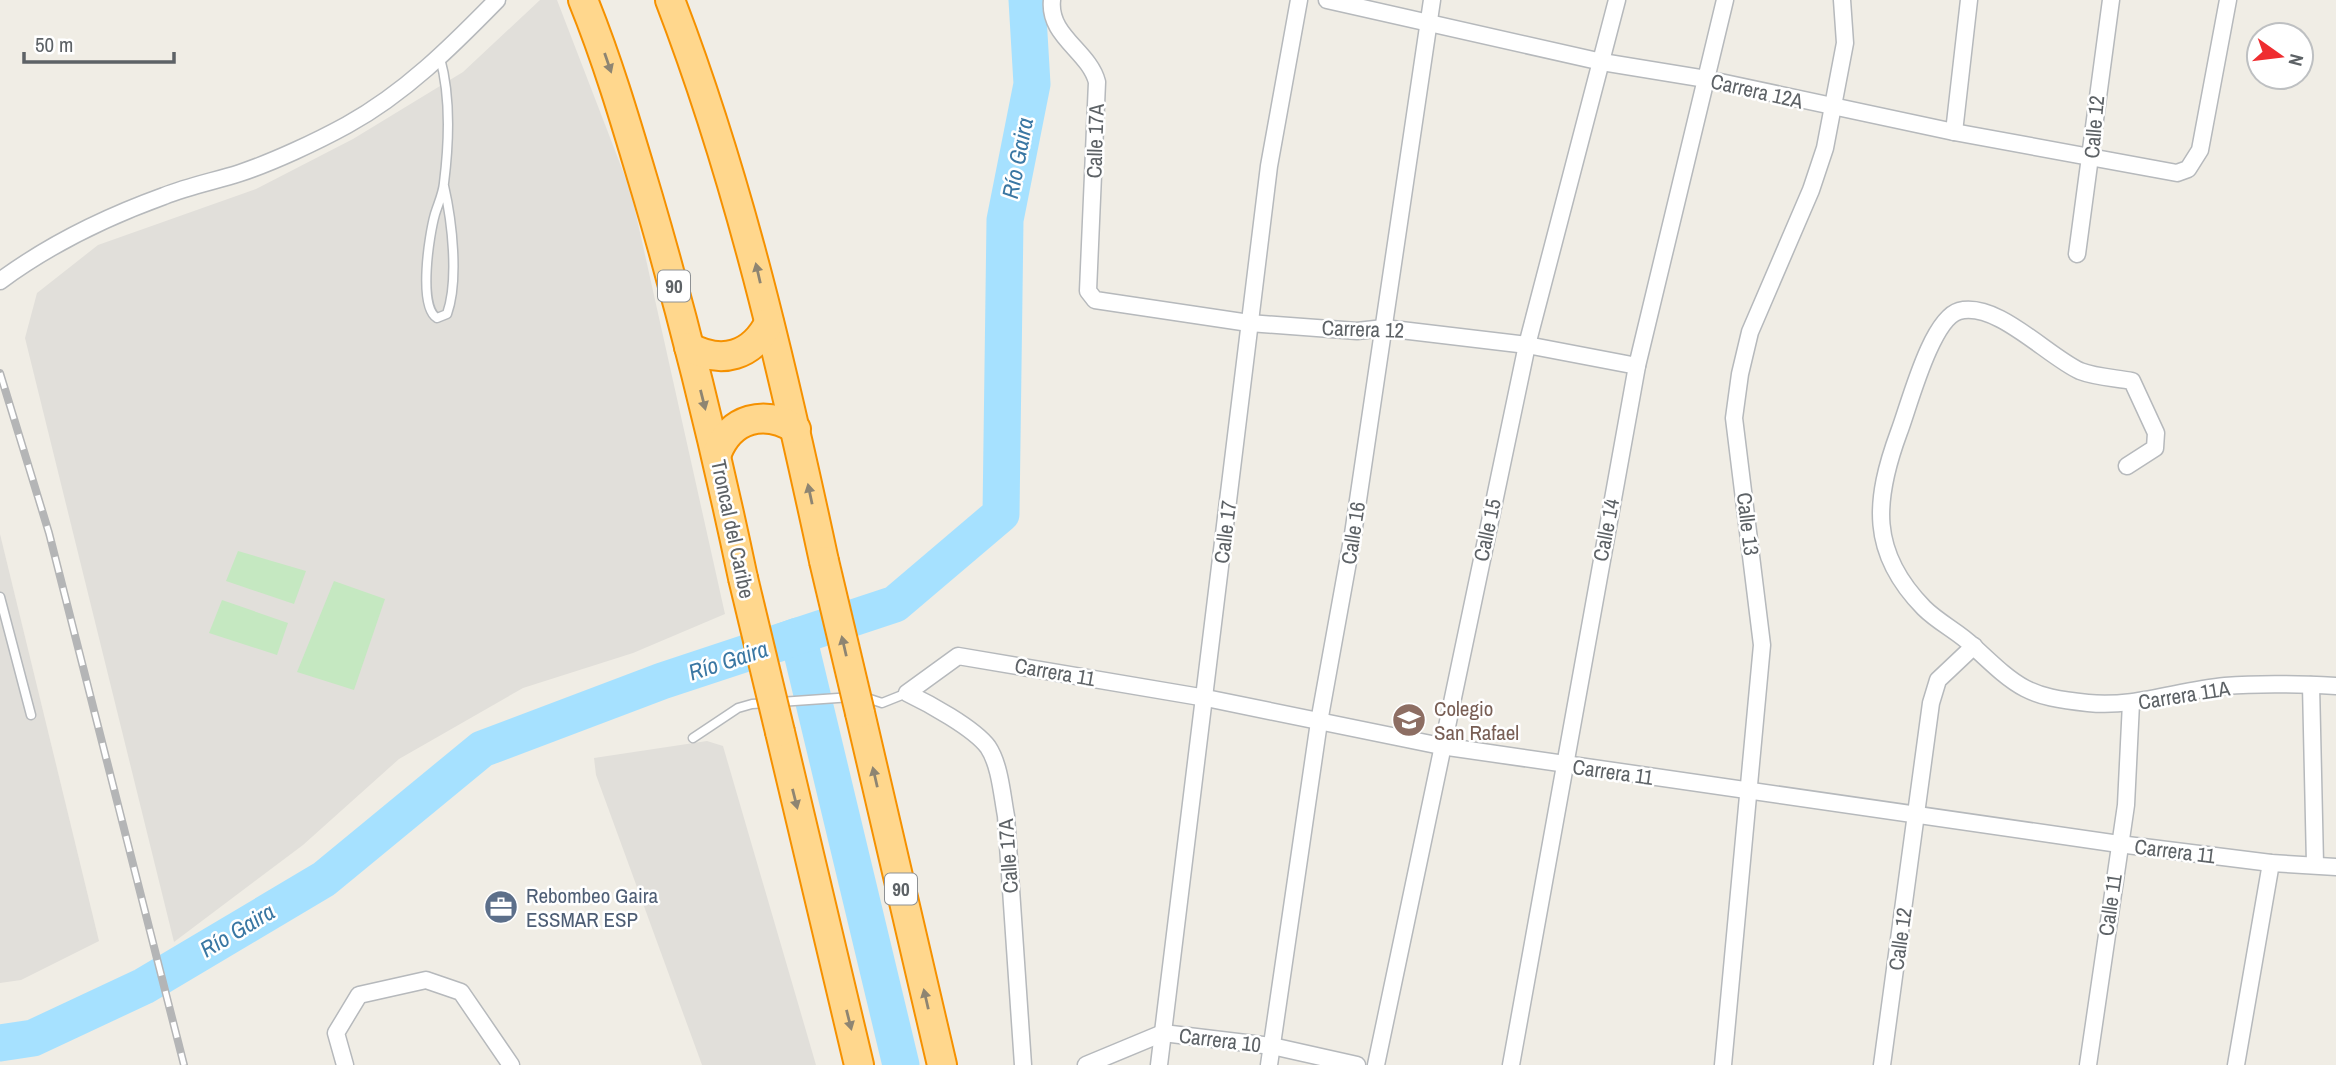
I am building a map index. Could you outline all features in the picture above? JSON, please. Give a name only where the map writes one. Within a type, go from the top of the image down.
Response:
[{"type":"highway","name":"Troncal del Caribe","points":[[583,0],[608,63],[690,347],[859,1065]]},
{"type":"highway","name":"90","points":[[670,0],[732,175],[796,429],[824,561],[942,1065]]},
{"type":"highway","points":[[690,0],[710,68],[732,175]]},
{"type":"highway","points":[[690,347],[715,357],[742,353],[753,346],[769,323]]},
{"type":"highway","points":[[717,453],[722,440],[743,422],[770,417],[796,429]]},
{"type":"street","points":[[0,281],[36,255],[88,228],[165,195],[244,172],[347,125],[440,58],[497,0]]},
{"type":"street","name":"Calle 17A","points":[[1052,0],[1051,8],[1059,31],[1092,68],[1097,82],[1090,296]]},
{"type":"street","name":"Calle 17","points":[[1159,1065],[1269,166],[1299,0]]},
{"type":"street","name":"Carrera 12A","points":[[1327,0],[1602,62],[1706,79],[1954,132],[2177,173],[2189,169],[2200,150],[2228,0]]},
{"type":"street","name":"Calle 16","points":[[1269,1065],[1319,722],[1353,534],[1432,0]]},
{"type":"street","name":"Calle 15","points":[[1376,1065],[1527,345],[1617,0]]},
{"type":"street","name":"Calle 14","points":[[1511,1065],[1637,366],[1725,0]]},
{"type":"street","name":"Calle 13","points":[[1723,1065],[1762,645],[1736,407],[1750,332],[1811,190],[1835,108],[1845,43],[1842,0]]},
{"type":"street","points":[[1954,132],[1969,0]]},
{"type":"street","name":"Calle 12","points":[[2077,254],[2092,158],[2096,98],[2111,0]]},
{"type":"street","name":"Carrera 12","points":[[1090,296],[1095,300],[1249,323],[1357,331],[1384,328],[1527,345],[1637,366]]},
{"type":"street","points":[[1974,646],[1925,609],[1898,576],[1879,519],[1885,470],[1929,351],[1938,330],[1948,317],[1958,311],[1976,310],[2008,324],[2081,371],[2132,381],[2155,433],[2155,448],[2127,466]]},
{"type":"street","name":"Calle 12","points":[[1882,1065],[1931,704],[1938,680],[1974,646]]},
{"type":"street","name":"Carrera 11A","points":[[1974,646],[1991,666],[2033,695],[2091,704],[2131,703],[2224,686],[2336,686]]},
{"type":"street","name":"Carrera 11","points":[[907,693],[958,656],[967,656],[1206,698],[1441,746],[1563,765],[1750,788],[2119,844],[2271,863],[2336,867]]},
{"type":"street","points":[[2311,685],[2315,864]]},
{"type":"street","name":"Calle 17A","points":[[907,693],[938,708],[988,747],[998,775],[1006,816],[1023,1065]]},
{"type":"street","name":"Calle 11","points":[[2088,1065],[2126,805],[2131,703]]},
{"type":"street","points":[[2236,1065],[2271,863]]},
{"type":"street","points":[[345,1065],[336,1033],[359,995],[426,980],[461,992],[511,1065]]},
{"type":"street","name":"Carrera 10","points":[[1086,1065],[1163,1034],[1272,1046],[1357,1065]]},
{"type":"lane","points":[[440,58],[447,98],[444,186],[450,211],[452,299],[447,314],[437,318],[430,314],[427,307],[426,280],[434,217],[444,186]]},
{"type":"lane","points":[[0,597],[31,715]]},
{"type":"lane","points":[[693,738],[738,708],[752,704],[860,696],[883,703],[907,693]]},
{"type":"shaded area","points":[[540,0],[557,0],[631,192],[725,614],[633,653],[523,688],[399,759],[303,845],[174,942],[25,338],[37,293],[98,245],[256,189],[353,139],[463,72]]},
{"type":"shaded area","points":[[0,534],[99,941],[21,980],[0,983]]},
{"type":"shaded area","points":[[707,741],[723,746],[816,1065],[702,1065],[596,775],[594,758]]},
{"type":"green space","points":[[238,551],[306,571],[294,604],[226,581]]},
{"type":"green space","points":[[334,581],[385,599],[354,690],[297,672]]},
{"type":"green space","points":[[222,600],[288,623],[277,655],[209,633]]},
{"type":"waterway","name":"Río Gaira","points":[[0,1043],[33,1038],[144,986],[324,879],[482,749],[662,681],[895,604],[1001,514],[1005,220],[1032,84],[1027,0]]},
{"type":"waterway","points":[[776,644],[798,636],[901,1065]]},
{"type":"railway","points":[[0,373],[49,533],[184,1065]]},
{"type":"place","name":"Colegio San Rafael","points":[[1409,720]]},
{"type":"place","name":"Rebombeo Gaira ESSMAR ESP","points":[[501,907]]}]
